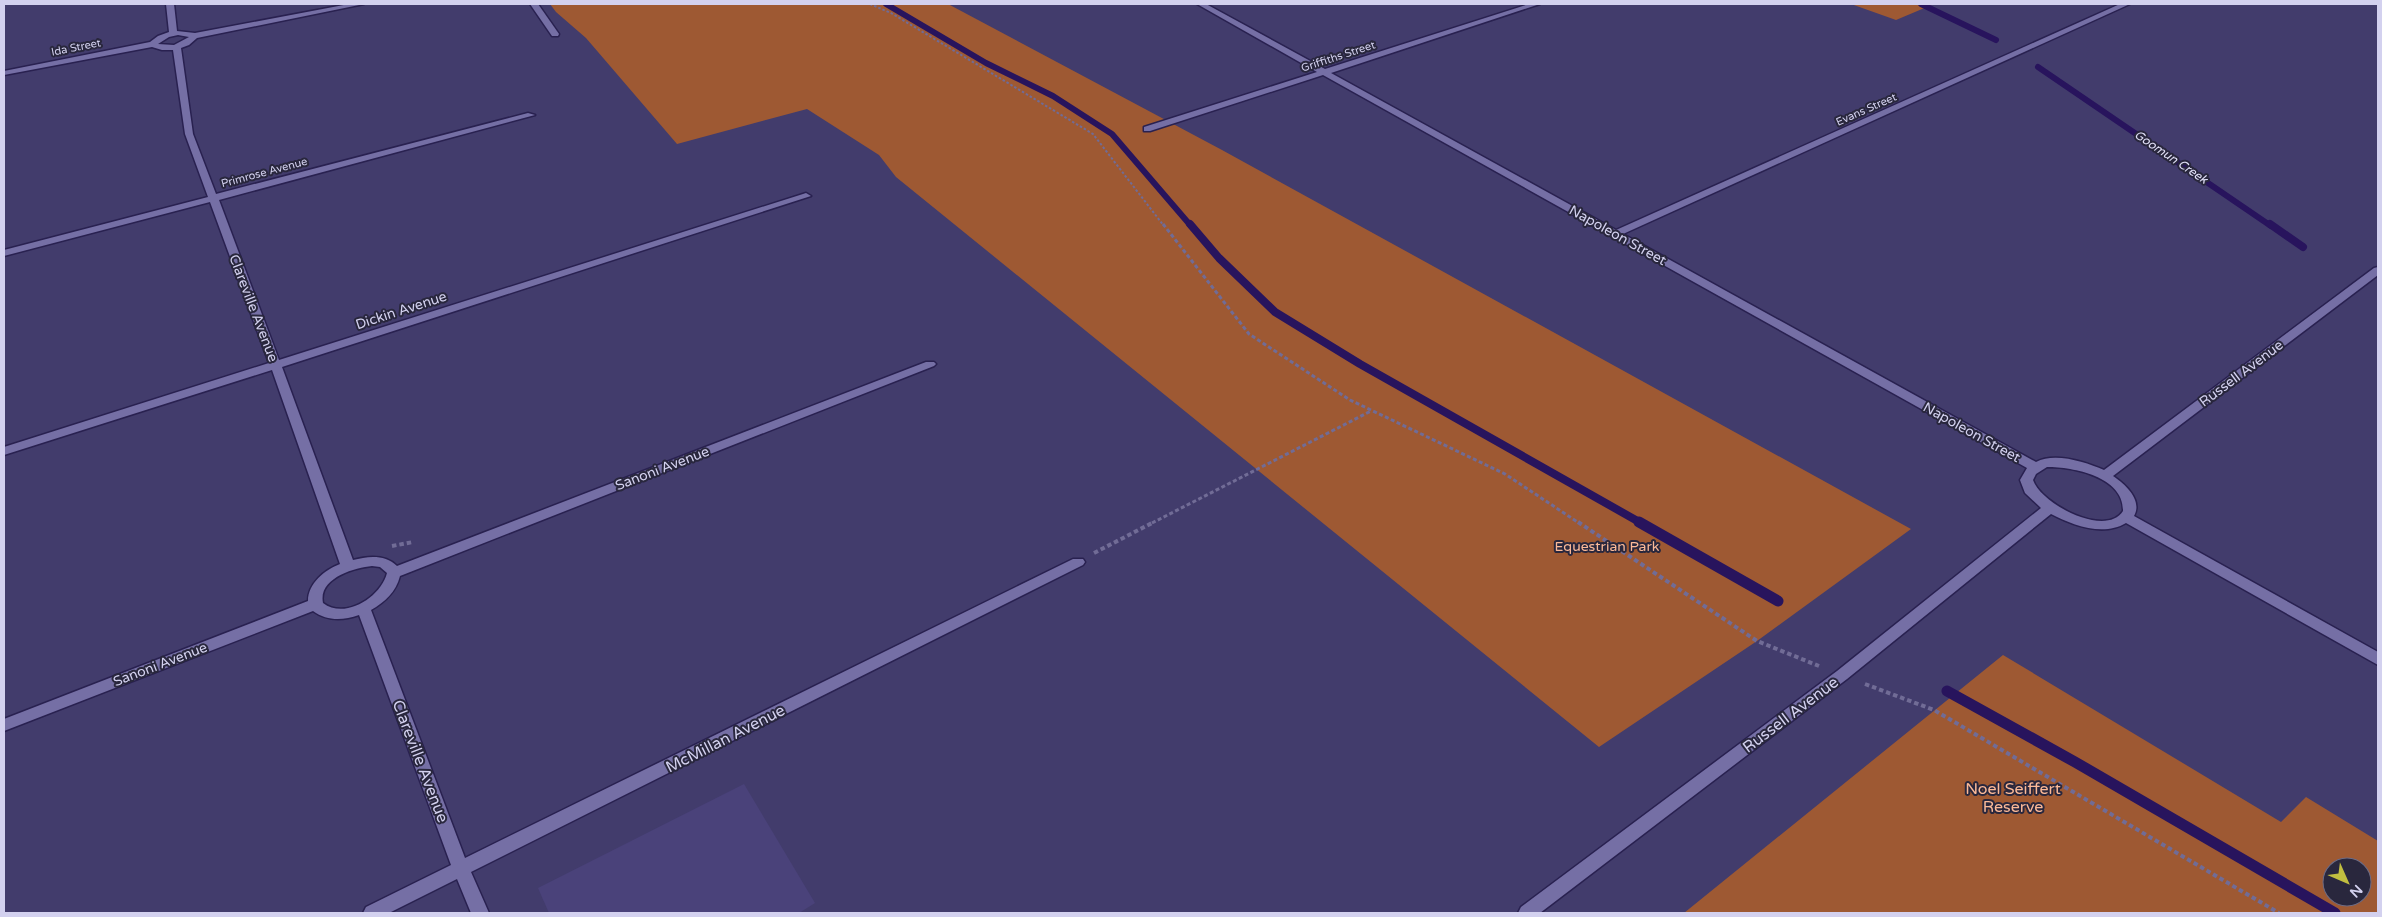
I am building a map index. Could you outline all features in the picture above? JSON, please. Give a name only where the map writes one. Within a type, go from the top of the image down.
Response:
[{"type":"street","points":[[170,4],[173,34]]},
{"type":"street","points":[[194,36],[190,33],[173,34],[161,38],[152,44],[157,48],[177,46],[188,42],[194,36],[360,4]]},
{"type":"street","points":[[534,4],[555,34]]},
{"type":"street","name":"Napoleon Street","points":[[1201,4],[2035,467]]},
{"type":"street","name":"Griffiths Street","points":[[1147,129],[1536,4]]},
{"type":"street","name":"Evans Street","points":[[1616,234],[2126,4]]},
{"type":"street","name":"Ida Street","points":[[4,73],[152,44]]},
{"type":"street","name":"Clareville Avenue","points":[[177,46],[189,134],[276,366],[348,566]]},
{"type":"street","name":"Primrose Avenue","points":[[4,253],[531,115]]},
{"type":"street","name":"Dickin Avenue","points":[[4,450],[276,366],[806,196]]},
{"type":"street","name":"Russell Avenue","points":[[2104,476],[2378,270]]},
{"type":"street","name":"Sanoni Avenue","points":[[394,572],[930,364]]},
{"type":"street","points":[[2058,462],[2089,469],[2116,484],[2130,502],[2131,511],[2127,518],[2117,524],[2102,525],[2074,520],[2048,509],[2030,490],[2027,481],[2029,473],[2035,467],[2045,463],[2058,462]]},
{"type":"street","name":"Russell Avenue","points":[[1528,913],[1842,675],[2048,509]]},
{"type":"street","points":[[2127,518],[2378,659]]},
{"type":"street","points":[[367,562],[383,562],[390,566],[394,572],[390,588],[374,602],[363,608],[339,614],[320,609],[316,604],[315,596],[322,584],[336,572],[348,566],[367,562]]},
{"type":"street","name":"McMillan Avenue","points":[[372,913],[1078,562]]},
{"type":"street","name":"Sanoni Avenue","points":[[4,725],[316,604]]},
{"type":"street","name":"Clareville Avenue","points":[[363,608],[480,913]]},
{"type":"path","points":[[870,4],[892,13],[1094,134],[1249,334],[1350,400],[1505,474],[1757,641],[1934,710],[2279,913]]},
{"type":"path","points":[[1078,562],[1372,411]]},
{"type":"path","points":[[391,546],[413,542]]},
{"type":"shaded area","points":[[744,784],[815,903],[799,913],[549,913],[538,888]]},
{"type":"green space","name":"Equestrian Park","points":[[550,4],[948,4],[1222,150],[1911,529],[1757,641],[1599,747],[896,177],[879,155],[807,109],[677,144],[586,38],[556,12]]},
{"type":"green space","points":[[1851,4],[1934,4],[1896,20]]},
{"type":"green space","name":"Noel Seiffert Reserve","points":[[2003,655],[2281,822],[2306,797],[2378,841],[2378,913],[1684,913]]},
{"type":"waterway","points":[[886,4],[986,63],[1053,96],[1112,134],[1191,226]]},
{"type":"waterway","name":"Goomun Creek","points":[[1921,4],[1996,40]]},
{"type":"waterway","name":"Goomun Creek","points":[[2038,67],[2271,226]]},
{"type":"waterway","points":[[1190,224],[1219,258],[1275,312],[1360,364],[1641,523]]},
{"type":"waterway","name":"Goomun Creek","points":[[2270,224],[2303,247]]},
{"type":"waterway","points":[[1639,522],[1778,601]]},
{"type":"waterway","points":[[1947,691],[2075,762],[2335,913]]}]
